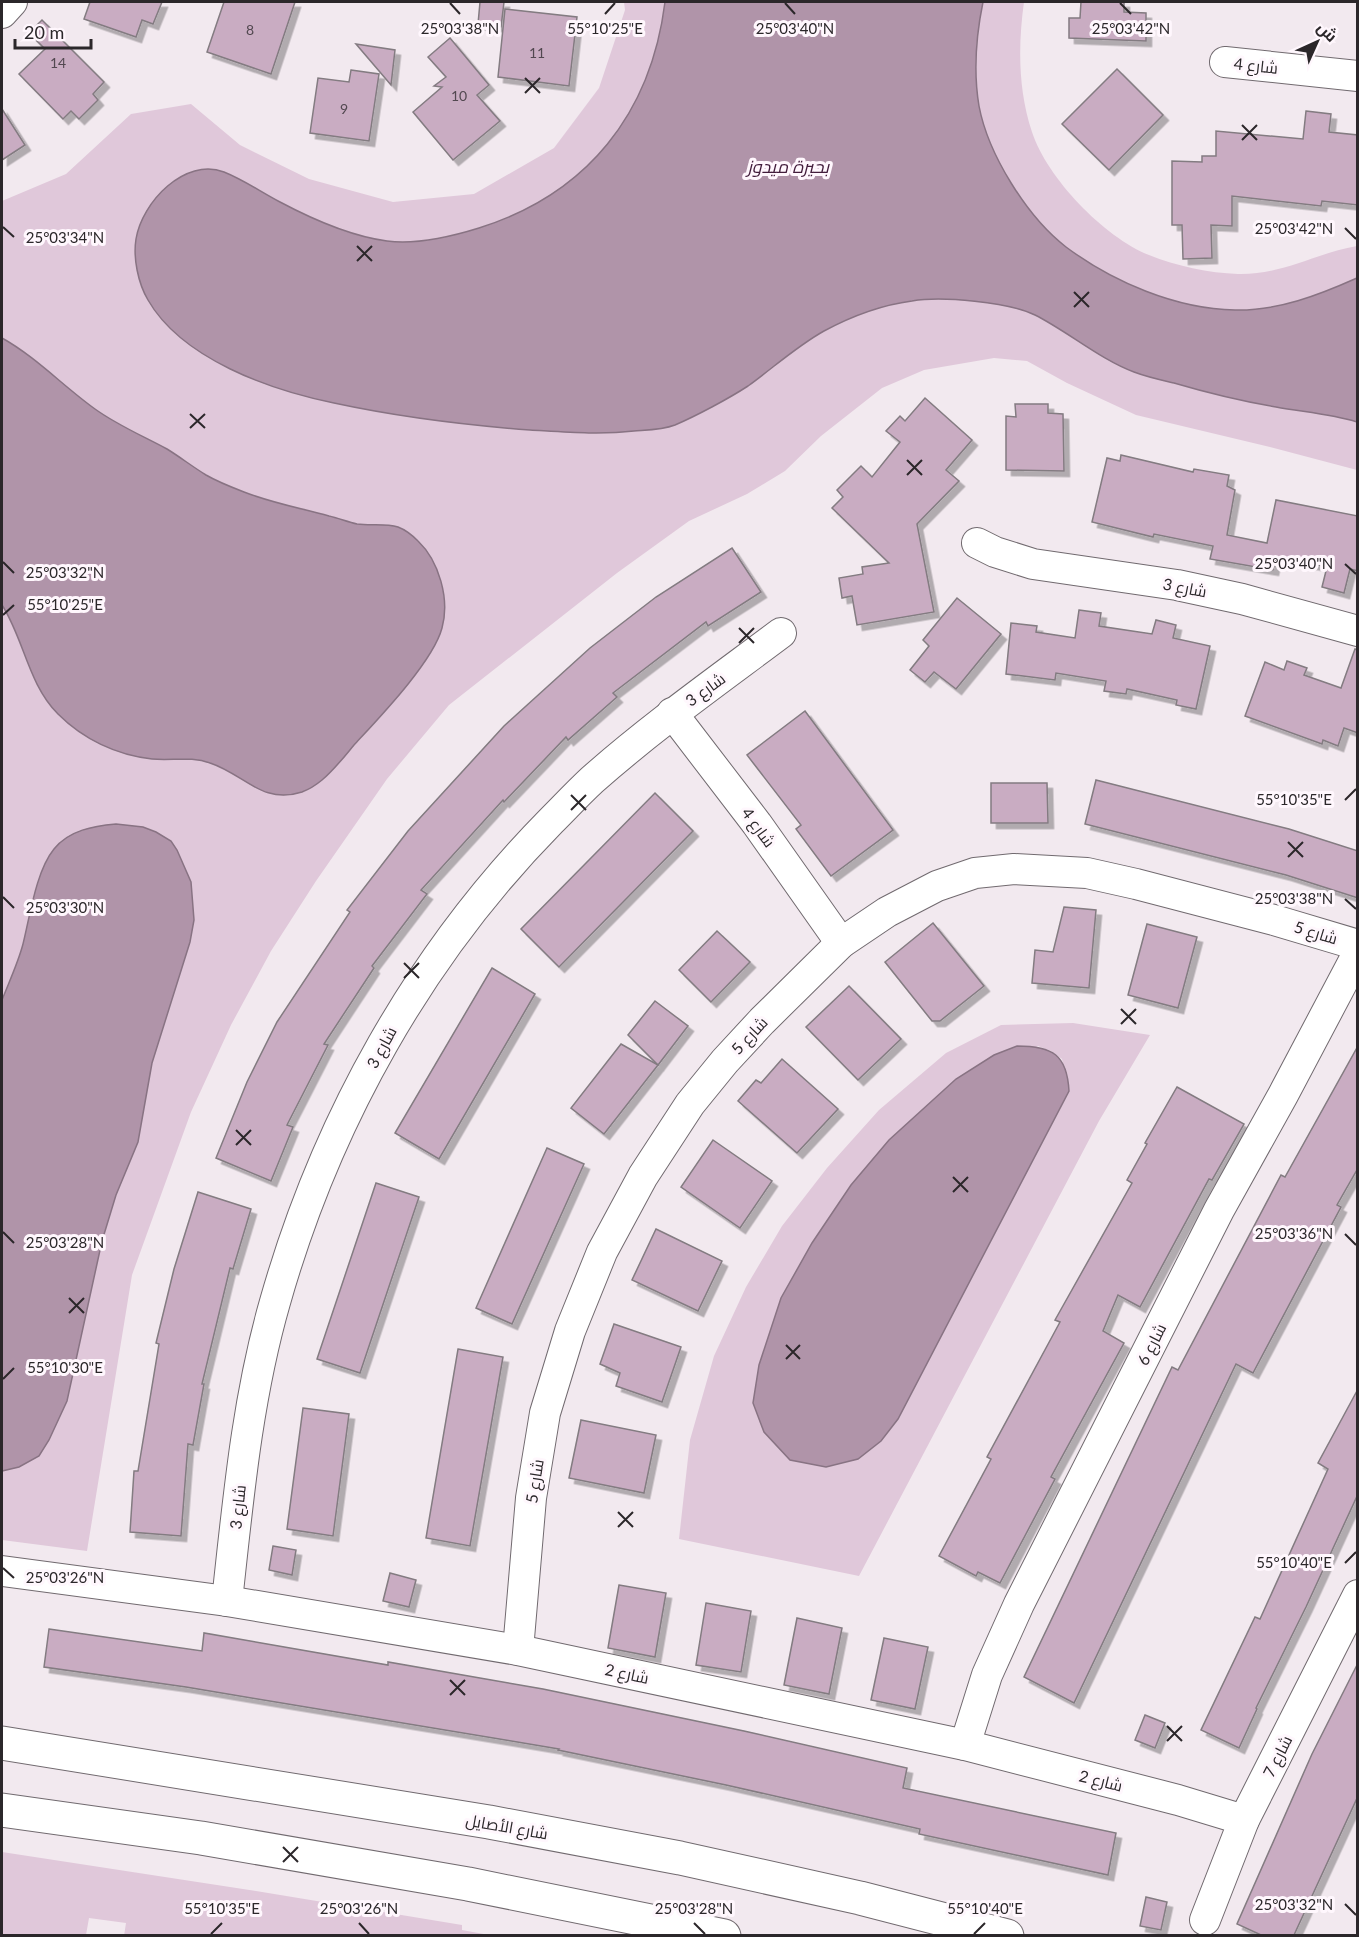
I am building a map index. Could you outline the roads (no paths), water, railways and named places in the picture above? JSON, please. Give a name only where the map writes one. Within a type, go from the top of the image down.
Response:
[{"type":"main road","name":"شارع الأصايل","points":[[8,1738],[489,1822],[680,1858],[860,1898],[1007,1935]]},
{"type":"main road","points":[[2,1810],[201,1838],[456,1882],[724,1935]]},
{"type":"street","points":[[2,14],[12,2]]},
{"type":"street","name":"شارع 4","points":[[1225,62],[1358,76]]},
{"type":"street","name":"شارع 3","points":[[977,543],[994,552],[1033,564],[1177,585],[1242,599],[1358,631]]},
{"type":"street","name":"شارع 3","points":[[227,1601],[239,1489],[253,1395],[275,1302],[304,1212],[341,1125],[390,1029],[448,940],[515,858],[590,782],[672,713],[781,633]]},
{"type":"street","name":"شارع 4","points":[[672,713],[750,815],[842,943]]},
{"type":"street","name":"شارع 5","points":[[518,1650],[531,1498],[545,1413],[570,1331],[602,1252],[643,1176],[690,1104],[762,1021],[842,943],[887,912],[937,886],[975,873],[1014,869],[1087,873],[1274,920],[1358,945]]},
{"type":"street","name":"شارع 6","points":[[965,1744],[987,1675],[1019,1604],[1214,1221],[1358,953]]},
{"type":"street","name":"شارع 2","points":[[2,1571],[227,1601],[518,1650],[965,1744],[1155,1793],[1244,1820]]},
{"type":"street","name":"شارع 7","points":[[1205,1920],[1244,1820],[1358,1595]]},
{"type":"water","name":"بحيرة ميدوز","points":[[665,2],[983,2],[976,53],[979,106],[1000,164],[1037,219],[1051,234],[1084,260],[1146,291],[1190,305],[1235,310],[1267,308],[1313,296],[1357,278],[1357,422],[1237,399],[1144,375],[1122,367],[1023,310],[975,301],[940,299],[889,305],[856,316],[824,331],[804,343],[740,391],[670,427],[595,433],[481,426],[358,408],[283,390],[256,380],[230,369],[182,339],[163,321],[148,300],[141,286],[136,262],[135,246],[140,225],[156,198],[168,186],[195,171],[209,169],[224,172],[331,226],[373,239],[398,242],[433,239],[479,228],[517,213],[552,194],[582,171],[607,144],[628,114],[645,80],[657,42]]},
{"type":"water","points":[[2,338],[26,354],[103,415],[167,449],[215,480],[265,499],[354,523],[398,527],[411,535],[425,549],[441,581],[445,605],[442,628],[437,642],[404,690],[335,768],[315,785],[302,792],[288,795],[276,794],[264,791],[222,768],[203,761],[152,759],[113,750],[78,731],[48,702],[33,675],[16,632],[2,605]]},
{"type":"water","points":[[116,824],[143,827],[171,841],[191,882],[194,920],[190,942],[152,1063],[138,1142],[116,1195],[102,1241],[67,1401],[39,1456],[19,1467],[2,1471],[2,1000],[21,951],[34,894],[48,858],[60,843],[74,833]]},
{"type":"water","points":[[1017,1046],[1040,1048],[1056,1055],[1065,1069],[1069,1091],[898,1419],[881,1441],[858,1459],[826,1467],[790,1460],[764,1432],[753,1403],[759,1365],[781,1298],[812,1243],[851,1185],[889,1140],[956,1079],[994,1055]]}]
